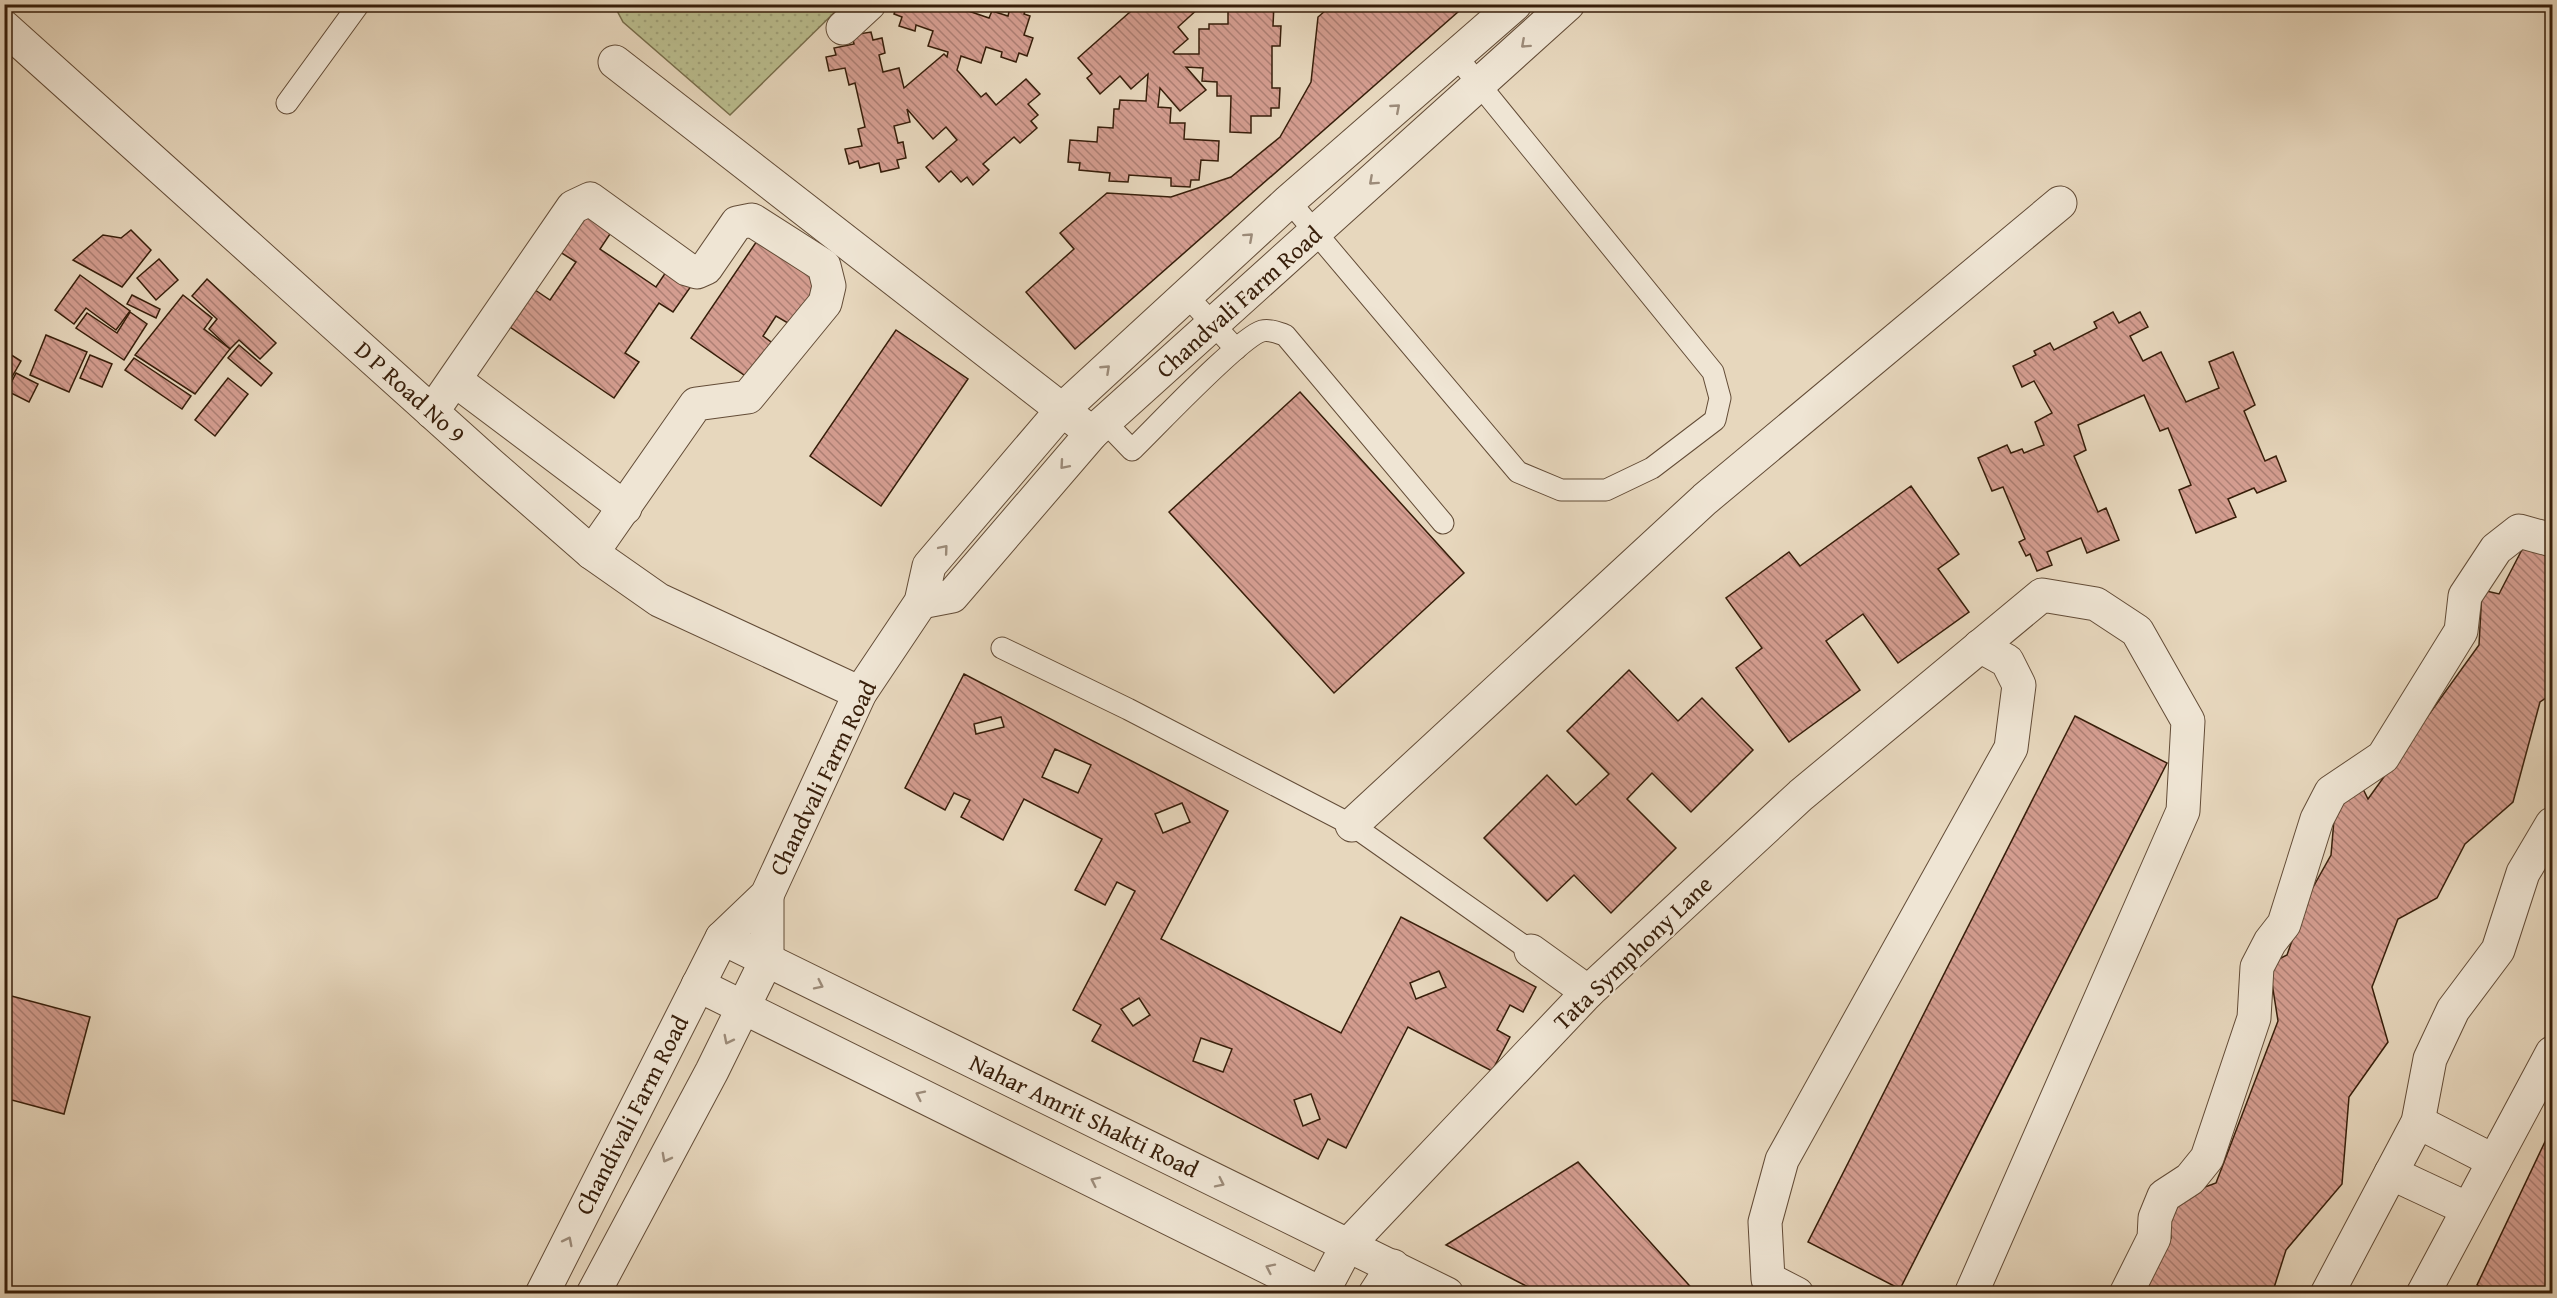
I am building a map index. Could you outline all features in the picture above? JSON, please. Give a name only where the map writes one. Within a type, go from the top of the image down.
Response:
[{"type":"street","points":[[843,28],[869,4]]},
{"type":"street","name":"Chandvali Farm Road","points":[[767,894],[860,693],[921,602],[929,567],[1063,409],[1288,201],[1515,4]]},
{"type":"street","name":"Chandvali Farm Road","points":[[921,602],[952,596],[1098,427],[1317,233],[1568,4]]},
{"type":"street","name":"D P Road No 9","points":[[4,27],[592,553],[659,600],[860,693]]},
{"type":"street","points":[[615,62],[1063,409],[1098,427]]},
{"type":"street","points":[[432,412],[573,207],[580,201],[590,199],[687,269],[697,272],[706,268],[736,224],[744,220],[752,220],[824,266],[830,286],[825,303],[748,397],[696,404],[592,553]]},
{"type":"street","points":[[1352,825],[1705,500],[2060,203]]},
{"type":"street","points":[[455,380],[625,508]]},
{"type":"street","points":[[480,454],[507,419]]},
{"type":"street","points":[[2126,1293],[2154,1238],[2155,1218],[2164,1196],[2190,1179],[2207,1158],[2254,1018],[2257,967],[2270,942],[2284,924],[2317,819],[2331,792],[2383,757],[2461,631],[2465,596],[2496,549],[2519,531],[2553,540]]},
{"type":"street","name":"Tata Symphony Lane","points":[[1322,1293],[1347,1246],[1588,992],[1801,795],[2042,595],[2096,604],[2137,630],[2188,722],[2183,811],[1971,1293]]},
{"type":"street","points":[[1797,1293],[1768,1279],[1766,1222],[1782,1160],[2011,748],[2019,685],[2007,660],[1980,646]]},
{"type":"street","points":[[2327,1293],[2418,1122],[2430,1059],[2453,1010],[2498,950],[2523,873],[2553,824]]},
{"type":"street","points":[[593,1293],[712,1071],[767,959],[767,894]]},
{"type":"street","name":"Chandivali Farm Road","points":[[542,1293],[722,938],[767,894]]},
{"type":"street","name":"Nahar Amrit Shakti Road","points":[[722,938],[1447,1293]]},
{"type":"street","points":[[1531,951],[1588,992]]},
{"type":"street","points":[[698,985],[1322,1293]]},
{"type":"street","points":[[2423,1293],[2553,1053]]},
{"type":"street","points":[[2418,1122],[2494,1161]]},
{"type":"street","points":[[2391,1173],[2468,1209]]},
{"type":"street","points":[[1375,1293],[1393,1266]]},
{"type":"lane","points":[[287,103],[359,4]]},
{"type":"lane","points":[[1288,201],[1518,472],[1562,490],[1606,490],[1652,468],[1715,420],[1720,398],[1713,372],[1456,56]]},
{"type":"lane","points":[[1186,295],[1236,349]]},
{"type":"lane","points":[[1098,427],[1132,450],[1236,349],[1260,331],[1274,331],[1285,335],[1443,523]]},
{"type":"lane","points":[[1002,648],[1128,709],[1352,825],[1531,951]]},
{"type":"lane","points":[[2435,1293],[2553,1075]]},
{"type":"green space","points":[[614,5],[842,5],[730,115],[623,22]]},
{"type":"building","points":[[897,4],[948,4],[989,18],[992,11],[1008,16],[1011,4],[1027,4],[1024,14],[1030,16],[1024,35],[1033,38],[1027,56],[1019,53],[1016,62],[1001,57],[1002,52],[986,47],[981,63],[961,56],[957,70],[981,97],[986,93],[996,105],[1026,79],[1040,94],[1028,104],[1038,115],[1031,121],[1037,128],[1020,143],[1014,137],[983,164],[989,170],[973,185],[967,177],[961,182],[951,171],[939,182],[926,167],[957,140],[946,127],[933,139],[907,109],[910,122],[894,126],[898,143],[903,142],[906,158],[897,160],[899,168],[881,172],[879,163],[860,168],[858,161],[849,164],[845,149],[862,146],[858,129],[865,127],[855,83],[849,85],[845,68],[829,71],[826,57],[836,55],[834,48],[854,44],[852,35],[871,32],[873,40],[882,38],[885,53],[879,55],[883,72],[899,68],[904,88],[944,54],[947,57],[948,52],[928,46],[933,31],[916,25],[915,31],[899,26],[902,17],[894,14]]},
{"type":"building","points":[[1139,4],[1196,4],[1199,8],[1178,27],[1188,39],[1173,52],[1175,54],[1199,54],[1199,29],[1209,29],[1209,24],[1228,24],[1228,10],[1244,10],[1244,4],[1274,4],[1273,26],[1281,26],[1280,46],[1272,46],[1272,88],[1280,88],[1279,108],[1271,108],[1271,116],[1251,116],[1251,133],[1230,132],[1231,96],[1217,96],[1217,82],[1202,81],[1203,68],[1186,67],[1206,90],[1180,111],[1160,88],[1158,107],[1171,108],[1170,123],[1185,123],[1184,139],[1219,141],[1218,161],[1201,160],[1199,180],[1191,180],[1190,187],[1171,186],[1171,178],[1129,175],[1128,182],[1109,181],[1110,173],[1079,170],[1080,163],[1068,162],[1070,140],[1097,142],[1098,127],[1113,128],[1114,109],[1119,109],[1120,100],[1146,101],[1148,74],[1131,89],[1120,76],[1100,94],[1087,78],[1092,74],[1078,58]]},
{"type":"building","points":[[1333,4],[1467,4],[1075,349],[1026,292],[1074,249],[1060,233],[1107,193],[1171,197],[1231,177],[1280,137],[1311,82],[1318,17]]},
{"type":"building","points":[[589,211],[614,228],[600,249],[656,287],[670,266],[694,282],[673,312],[659,303],[625,353],[639,362],[614,398],[510,327],[535,290],[550,300],[576,262],[560,252]]},
{"type":"building","points":[[131,230],[151,250],[122,287],[73,260],[103,235],[121,238]]},
{"type":"building","points":[[761,235],[825,279],[793,326],[776,316],[763,336],[778,347],[754,382],[691,338]]},
{"type":"building","points":[[159,259],[178,280],[156,300],[137,278]]},
{"type":"building","points":[[80,275],[130,311],[116,330],[86,308],[74,324],[55,310]]},
{"type":"building","points":[[207,279],[276,343],[260,359],[239,340],[230,349],[209,329],[217,319],[192,296]]},
{"type":"building","points":[[132,295],[160,309],[156,318],[127,304]]},
{"type":"building","points":[[183,295],[212,318],[204,329],[230,349],[195,394],[135,355]]},
{"type":"building","points":[[130,312],[147,324],[124,360],[76,328],[87,313],[117,333]]},
{"type":"building","points":[[2113,312],[2119,323],[2140,312],[2148,327],[2130,336],[2143,361],[2161,352],[2186,402],[2219,388],[2209,362],[2233,352],[2255,405],[2244,411],[2265,461],[2276,456],[2286,481],[2257,493],[2254,488],[2228,499],[2236,517],[2196,533],[2179,490],[2191,485],[2168,428],[2160,431],[2144,395],[2078,425],[2086,450],[2074,456],[2098,512],[2106,508],[2119,540],[2087,553],[2081,538],[2047,552],[2052,565],[2037,571],[2030,554],[2026,556],[2019,542],[2025,539],[2003,487],[1992,491],[1978,458],[2007,445],[2011,453],[2022,449],[2024,453],[2044,445],[2035,422],[2052,413],[2034,381],[2022,387],[2013,366],[2036,355],[2034,351],[2050,343],[2054,350],[2097,328],[2094,322]]},
{"type":"building","points":[[896,330],[968,379],[881,506],[810,456]]},
{"type":"building","points":[[46,335],[87,352],[69,392],[30,375]]},
{"type":"building","points":[[239,345],[272,373],[261,386],[228,358]]},
{"type":"building","points":[[4,352],[21,361],[4,391]]},
{"type":"building","points":[[90,355],[112,364],[102,387],[80,378]]},
{"type":"building","points":[[134,358],[191,396],[182,409],[125,370]]},
{"type":"building","points":[[16,373],[38,384],[29,402],[7,391]]},
{"type":"building","points":[[228,378],[248,394],[215,436],[195,420]]},
{"type":"building","points":[[1300,392],[1464,573],[1334,693],[1169,512]]},
{"type":"building","points":[[1911,486],[1959,554],[1938,569],[1969,612],[1898,663],[1863,614],[1826,641],[1860,690],[1789,742],[1736,668],[1762,648],[1726,598],[1789,552],[1800,566]]},
{"type":"building","points":[[2527,540],[2552,555],[2552,694],[2540,702],[2513,802],[2465,844],[2437,898],[2398,919],[2372,987],[2388,1042],[2349,1097],[2342,1184],[2286,1250],[2272,1294],[2135,1294],[2171,1238],[2167,1212],[2181,1196],[2216,1183],[2278,1021],[2269,964],[2287,955],[2307,898],[2331,855],[2335,808],[2361,785],[2368,799],[2479,645],[2482,590],[2499,594]]},
{"type":"building","points":[[1629,670],[1678,721],[1702,698],[1753,750],[1691,812],[1652,773],[1627,799],[1676,848],[1611,913],[1574,875],[1547,901],[1484,838],[1547,775],[1576,805],[1609,774],[1567,731]]},
{"type":"building","points":[[964,674],[1228,811],[1161,939],[1341,1033],[1401,917],[1536,987],[1523,1012],[1510,1005],[1497,1030],[1510,1037],[1492,1071],[1408,1027],[1346,1148],[1328,1139],[1318,1159],[1092,1041],[1101,1025],[1073,1010],[1135,891],[1117,882],[1105,905],[1075,890],[1102,839],[1024,799],[1003,840],[961,817],[970,800],[954,793],[945,810],[905,788]],"holes":[[[1001,717],[1004,727],[976,734],[974,724]],[[1055,749],[1091,765],[1078,793],[1042,777]],[[1182,803],[1190,822],[1163,833],[1155,814]],[[1439,971],[1446,987],[1416,999],[1410,983]],[[1139,998],[1150,1015],[1133,1026],[1121,1009]],[[1201,1038],[1232,1049],[1223,1072],[1193,1061]],[[1311,1094],[1320,1119],[1303,1126],[1294,1100]]]},
{"type":"building","points":[[2075,716],[2167,763],[1900,1289],[1808,1242]]},
{"type":"building","points":[[4,994],[90,1017],[64,1114],[8,1099],[10,1090],[4,1089]]},
{"type":"building","points":[[2552,1127],[2552,1294],[2494,1294],[2477,1285]]},
{"type":"building","points":[[1578,1162],[1697,1294],[1542,1294],[1446,1245]]}]
